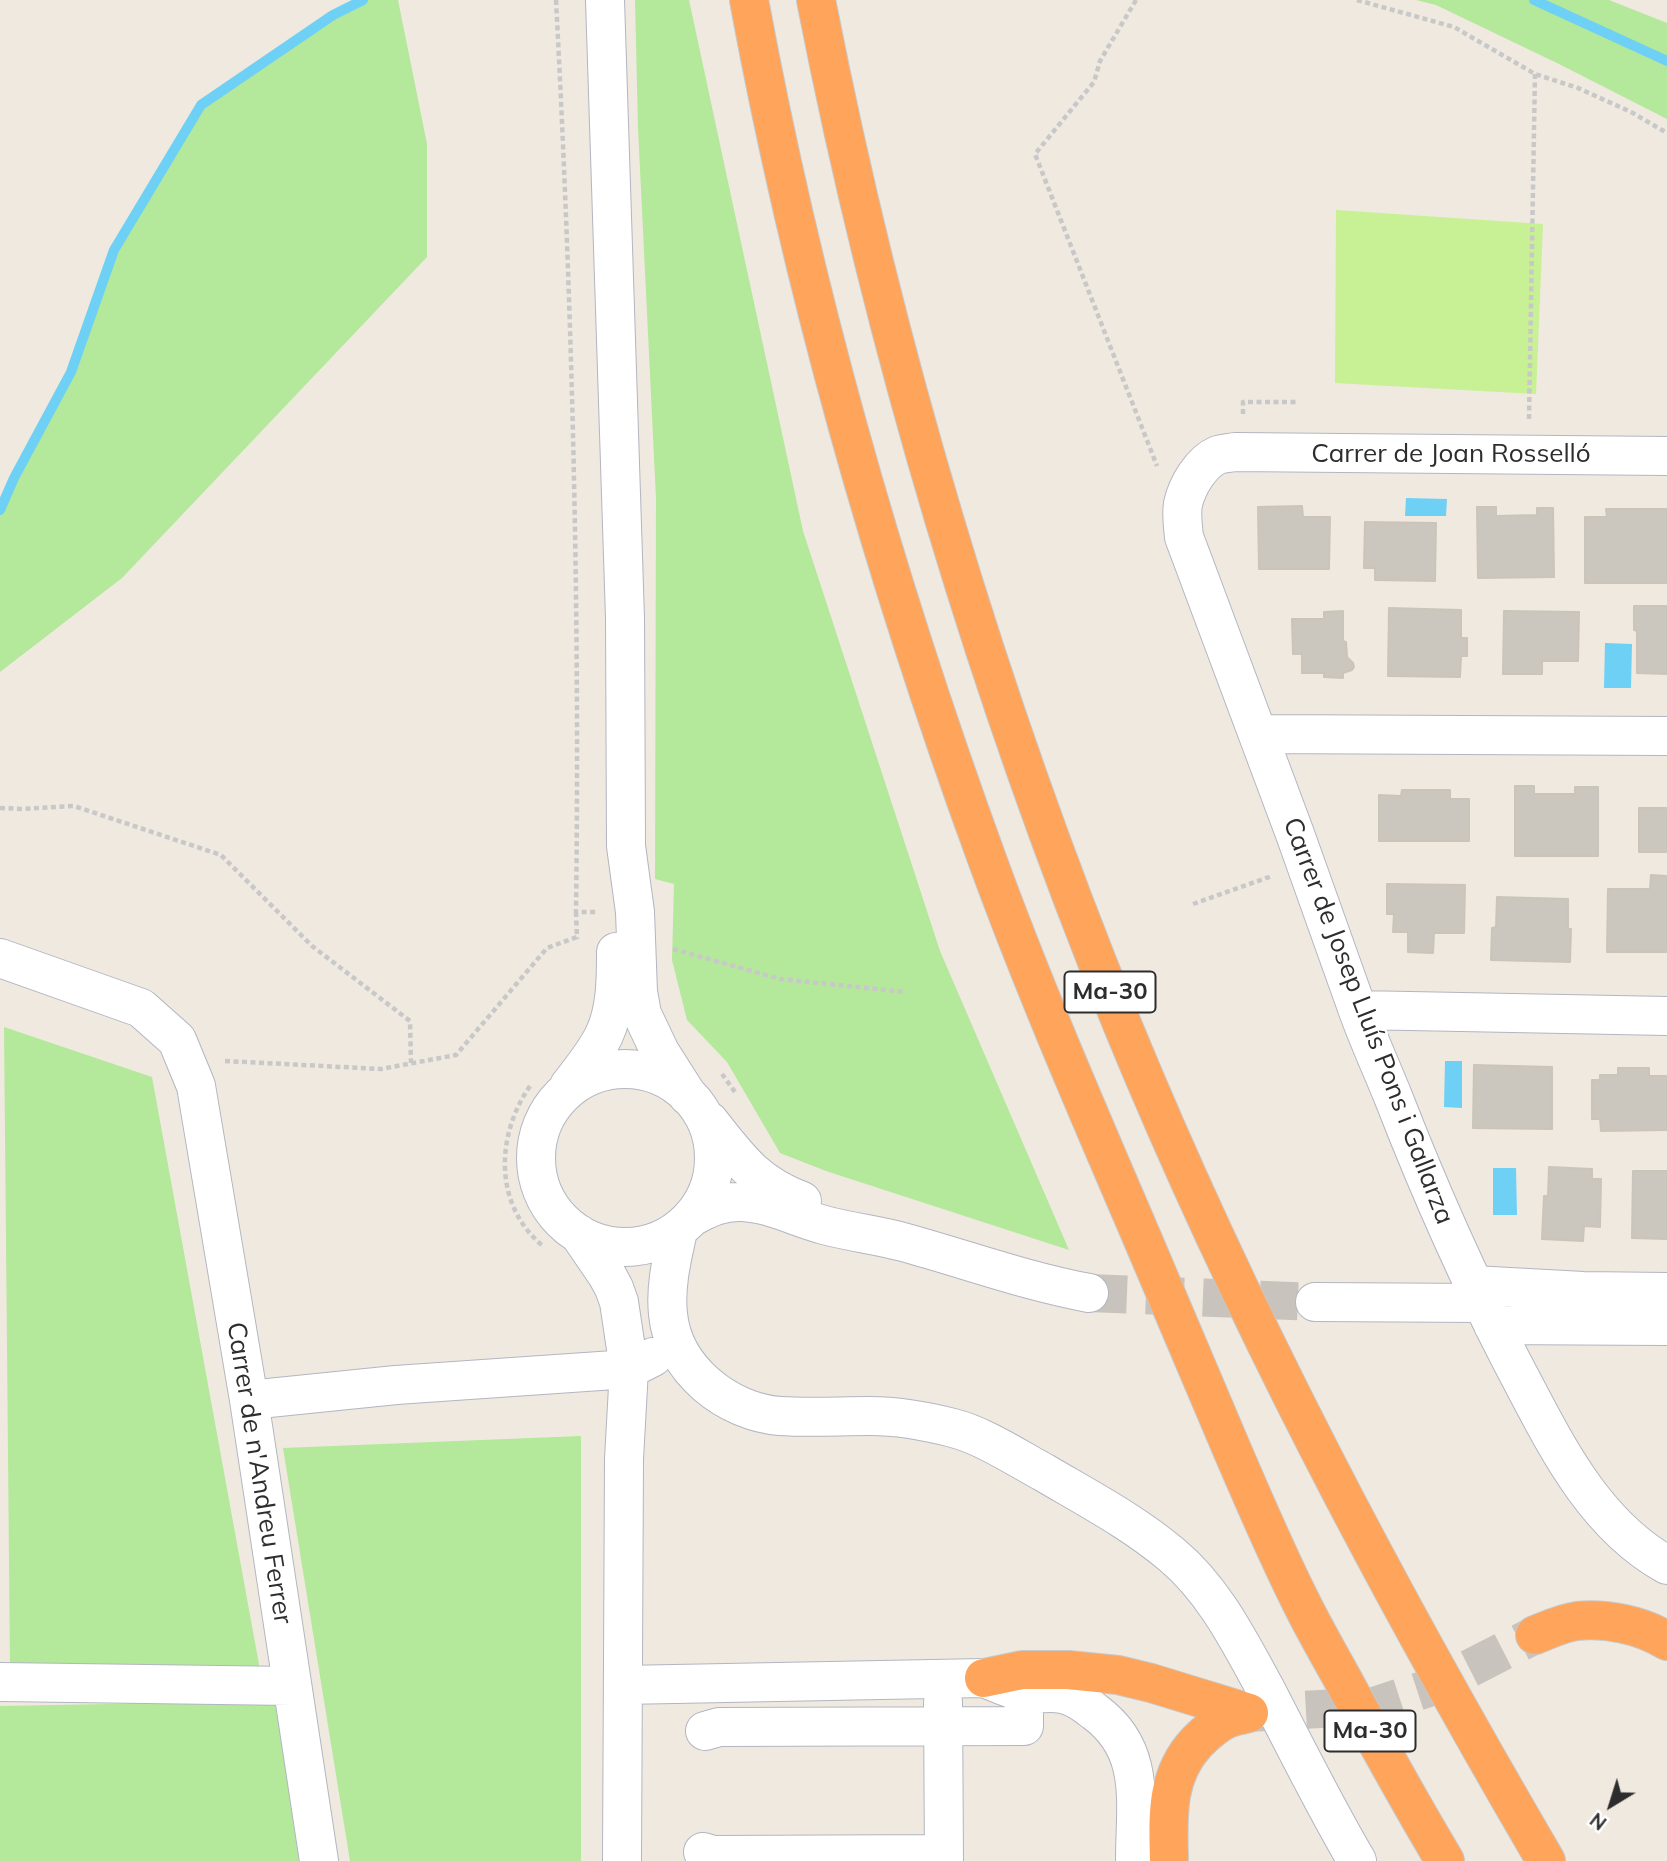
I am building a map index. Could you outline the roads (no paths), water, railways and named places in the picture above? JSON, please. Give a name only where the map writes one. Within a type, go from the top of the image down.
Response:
[{"type":"highway","points":[[739,0],[766,95]]},
{"type":"highway","name":"Ma-30","points":[[749,0],[766,95],[802,251],[859,463],[899,601],[988,863],[1096,1131],[1251,1493],[1299,1598],[1383,1754],[1445,1861]]},
{"type":"highway","name":"Ma-30","points":[[816,0],[860,202],[933,480],[976,619],[1071,893],[1119,1015],[1238,1284],[1303,1419],[1475,1740],[1546,1861]]},
{"type":"highway","points":[[824,0],[828,61]]},
{"type":"highway","points":[[1535,1635],[1577,1621],[1600,1622],[1623,1624],[1667,1642]]},
{"type":"highway","points":[[984,1678],[1021,1670],[1068,1670],[1118,1675],[1249,1713],[1227,1719],[1213,1727],[1183,1760],[1173,1781],[1169,1861]]},
{"type":"street","points":[[605,0],[625,618],[626,846],[635,912],[638,992],[642,1014],[660,1052],[694,1102],[742,1162],[771,1187],[789,1196],[830,1209],[901,1241]]},
{"type":"street","name":"Carrer de Joan Rosselló","points":[[1235,452],[1667,456]]},
{"type":"street","name":"Carrer de Josep Lluís Pons i Gallarza","points":[[1235,452],[1220,455],[1197,474],[1183,502],[1184,537],[1259,734],[1358,1010],[1411,1143],[1482,1304],[1566,1460],[1587,1493],[1610,1521],[1640,1548],[1667,1565]]},
{"type":"street","points":[[1259,734],[1667,736]]},
{"type":"street","points":[[552,1083],[596,1049],[611,1017],[616,965],[615,912],[626,846]]},
{"type":"street","name":"Carrer de n'Andreu Ferrer","points":[[0,958],[141,1008],[177,1040],[196,1086],[249,1399],[319,1861]]},
{"type":"street","points":[[1358,1010],[1667,1016]]},
{"type":"street","points":[[552,1083],[621,1069],[651,1072],[675,1084],[694,1102],[711,1136],[715,1164],[706,1197],[685,1224],[672,1260],[667,1297],[670,1329],[680,1354],[707,1385],[744,1409],[779,1416],[914,1419],[957,1429],[1004,1450],[1142,1531],[1174,1556],[1203,1587],[1223,1614],[1357,1861]]},
{"type":"street","points":[[552,1083],[556,1100],[547,1114],[537,1140],[536,1170],[547,1202],[565,1224],[564,1242]]},
{"type":"street","points":[[564,1242],[591,1240],[608,1246],[635,1247],[667,1237],[715,1206],[743,1202],[825,1225],[901,1241],[1023,1278],[1088,1293]]},
{"type":"street","points":[[564,1242],[607,1275],[614,1288],[619,1301],[629,1368],[624,1460],[622,1861]]},
{"type":"street","points":[[1482,1304],[1583,1291],[1667,1292]]},
{"type":"street","points":[[1315,1302],[1482,1304],[1667,1326]]},
{"type":"street","points":[[249,1399],[629,1368],[653,1357],[670,1329]]},
{"type":"street","points":[[623,1685],[984,1678],[1024,1693],[1063,1694],[1081,1701],[1105,1719],[1128,1751],[1135,1776],[1135,1861]]},
{"type":"street","points":[[703,1852],[713,1855],[944,1858],[943,1679]]},
{"type":"street","points":[[864,1681],[864,1727]]},
{"type":"street","points":[[0,1682],[292,1686]]},
{"type":"street","points":[[780,1727],[781,1682]]},
{"type":"street","points":[[705,1731],[719,1727],[1024,1726],[1024,1693]]},
{"type":"water","points":[[1406,498],[1447,499],[1446,516],[1405,516]]},
{"type":"water","points":[[1605,643],[1632,644],[1631,688],[1604,688]]},
{"type":"water","points":[[1445,1061],[1462,1061],[1462,1108],[1444,1107]]},
{"type":"water","points":[[1493,1168],[1516,1168],[1517,1215],[1493,1215]]},
{"type":"waterway","points":[[0,510],[14,478],[71,372],[114,250],[201,105],[333,15],[363,0]]},
{"type":"waterway","points":[[1534,0],[1667,61]]},
{"type":"tunnel","points":[[1089,1293],[1315,1302]]},
{"type":"tunnel","points":[[1249,1713],[1374,1706],[1435,1686],[1535,1635]]}]
